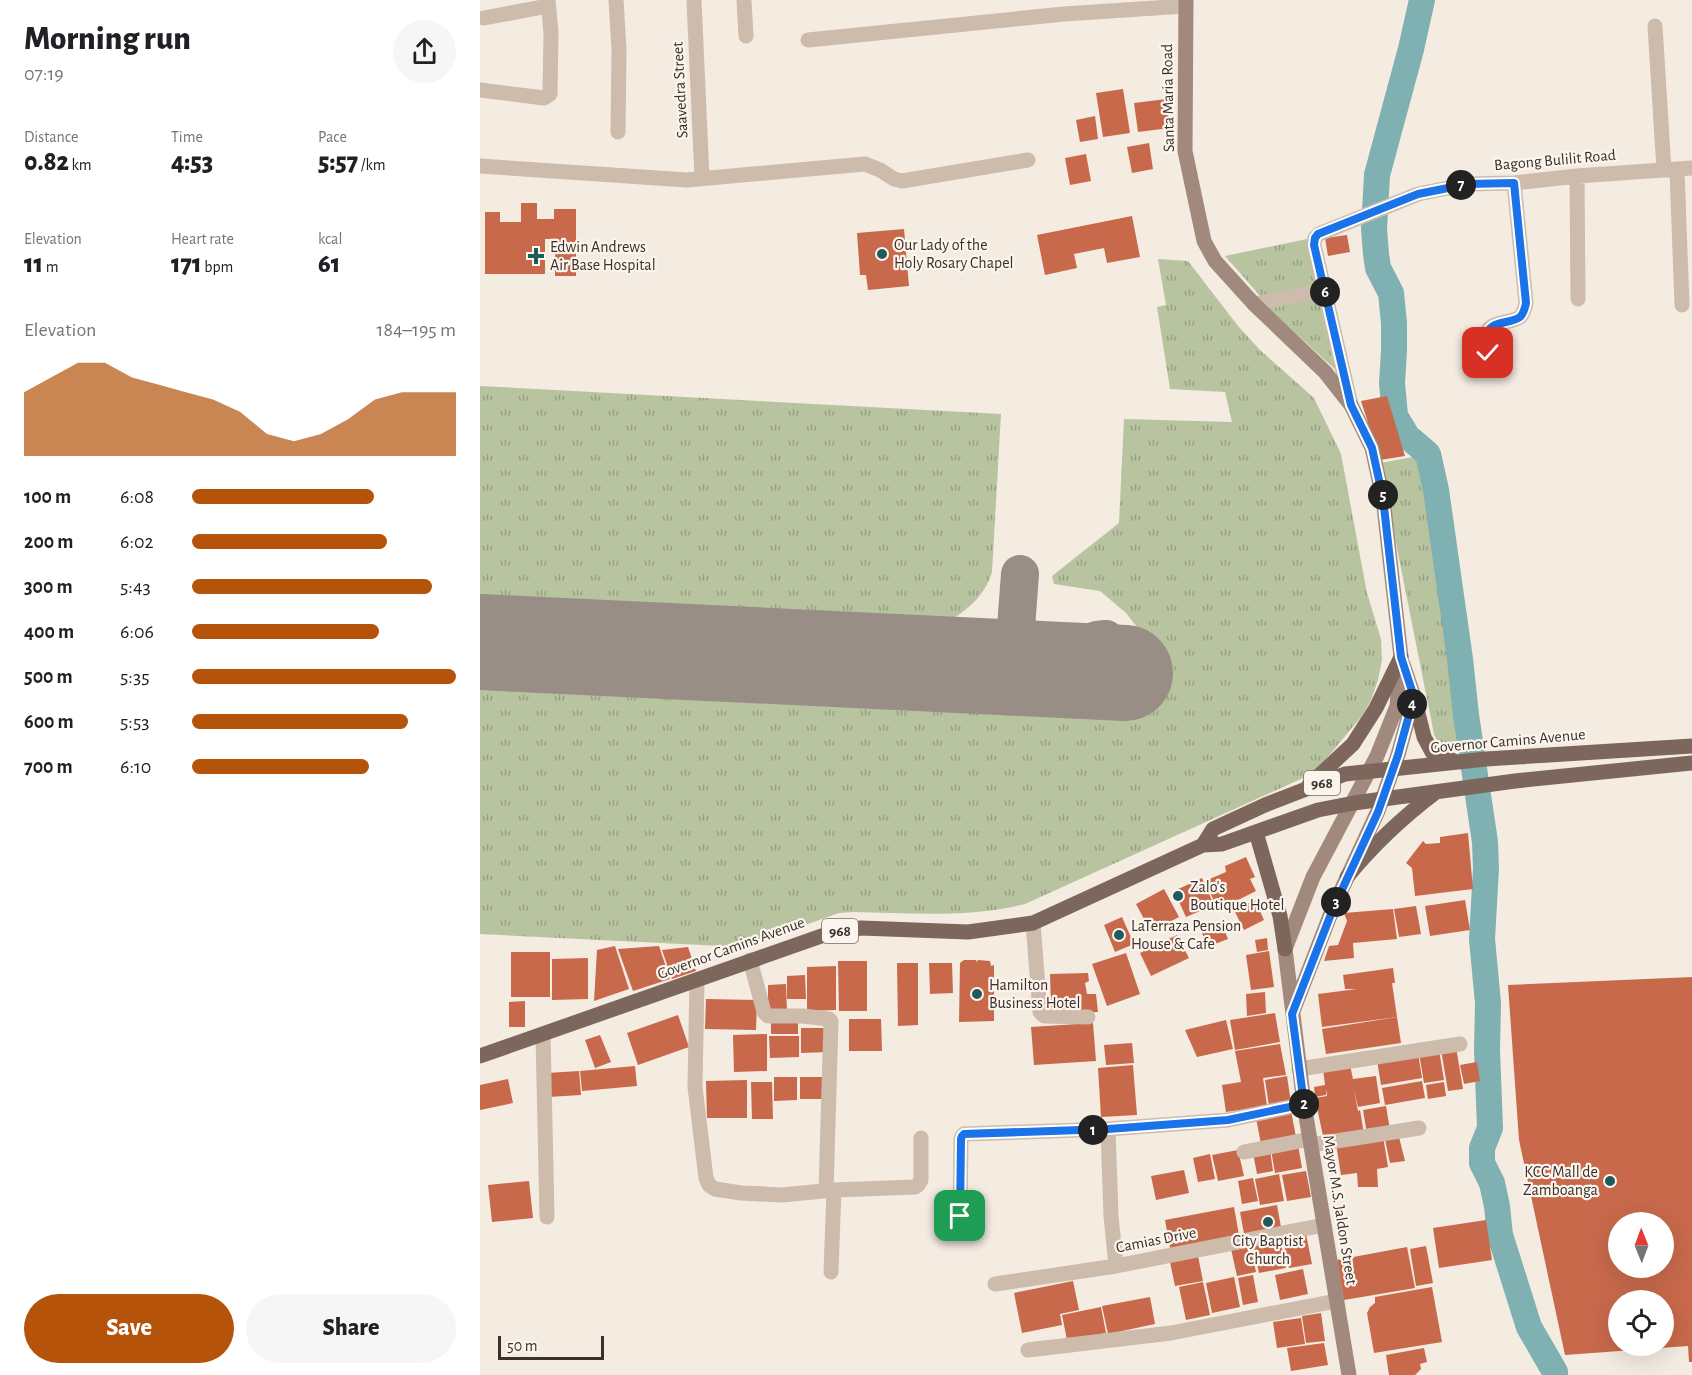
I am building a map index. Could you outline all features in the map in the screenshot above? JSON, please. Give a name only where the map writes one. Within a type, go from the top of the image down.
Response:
[{"type":"main road","name":"Santa Maria Road","points":[[1186,3],[1185,151],[1195,195]]},
{"type":"main road","name":"Mayor M.S. Jaldon Street","points":[[1195,195],[1204,241],[1215,261],[1254,304],[1325,372],[1351,405],[1372,448],[1383,498],[1401,657],[1397,705],[1370,772],[1313,877],[1285,950],[1304,1104],[1349,1375]]},
{"type":"main road","name":"Mayor M.S. Jaldon Street","points":[[1292,1014],[1347,877],[1378,812],[1393,769],[1414,697],[1401,657]]},
{"type":"main road","points":[[1304,790],[1353,744],[1376,708],[1401,657]]},
{"type":"main road","points":[[1414,697],[1424,737],[1432,752],[1457,762]]},
{"type":"main road","name":"Governor Camins Avenue","points":[[1203,845],[1213,829],[1265,805],[1345,774],[1486,759],[1692,746]]},
{"type":"main road","name":"Governor Camins Avenue","points":[[480,1056],[830,933],[861,928],[968,932],[1033,923],[1203,845],[1222,844],[1318,810],[1489,784],[1692,763]]},
{"type":"main road","points":[[1347,877],[1383,838],[1436,792]]},
{"type":"main road","points":[[1256,832],[1280,916],[1285,950]]},
{"type":"street","points":[[616,0],[619,49],[618,132]]},
{"type":"street","name":"Saavedra Street","points":[[694,0],[702,178]]},
{"type":"street","points":[[744,0],[746,36]]},
{"type":"street","points":[[480,90],[544,98],[550,94],[551,33],[548,3],[484,18]]},
{"type":"street","points":[[808,40],[1186,3]]},
{"type":"street","points":[[1655,26],[1678,169],[1682,305]]},
{"type":"street","points":[[480,166],[687,180],[865,164],[902,181],[1028,160]]},
{"type":"street","name":"Bagong Bulilit Road","points":[[1351,405],[1314,245],[1318,234],[1418,194],[1468,184],[1514,183],[1678,169]]},
{"type":"street","points":[[1577,176],[1578,299]]},
{"type":"street","points":[[1488,353],[1486,337],[1488,330],[1500,322],[1521,316],[1526,303],[1514,183]]},
{"type":"street","points":[[1254,304],[1324,290]]},
{"type":"street","points":[[1033,923],[1040,1012],[1044,1016],[1088,1017]]},
{"type":"street","points":[[750,960],[764,1012],[768,1016],[803,1016],[831,1021],[831,1272]]},
{"type":"street","points":[[697,980],[695,1087],[706,1178],[715,1190],[782,1195],[830,1190],[915,1187],[921,1180],[921,1138]]},
{"type":"street","points":[[543,1034],[547,1217]]},
{"type":"street","points":[[1299,1069],[1460,1044]]},
{"type":"street","points":[[960,1216],[961,1139],[964,1134],[1108,1129],[1228,1120],[1304,1104]]},
{"type":"street","points":[[1244,1152],[1419,1128]]},
{"type":"street","points":[[1108,1129],[1116,1266]]},
{"type":"street","name":"Camias Drive","points":[[995,1284],[1116,1266],[1324,1225]]},
{"type":"street","points":[[1028,1350],[1171,1333],[1336,1301]]},
{"type":"green space","points":[[1307,239],[1320,286],[1262,298],[1225,256]]},
{"type":"green space","points":[[1158,259],[1188,261],[1238,326],[1261,351],[1314,398],[1341,454],[1367,593],[1381,639],[1382,660],[1371,700],[1361,717],[1314,773],[1025,904],[961,913],[839,913],[743,947],[480,934],[480,684],[1129,715],[1137,627],[1126,613],[1100,591],[1054,584],[1052,576],[1119,523],[1124,419],[1232,422],[1225,392],[1170,389],[1157,307],[1166,305]]},
{"type":"green space","points":[[1322,295],[1338,372],[1266,306]]},
{"type":"green space","points":[[480,386],[1001,414],[992,572],[977,598],[954,618],[480,595]]},
{"type":"green space","points":[[1424,455],[1464,742],[1441,745],[1434,734],[1380,463]]},
{"type":"building","points":[[1123,89],[1130,133],[1103,137],[1096,93]]},
{"type":"building","points":[[1166,99],[1170,128],[1138,132],[1134,103]]},
{"type":"building","points":[[1095,116],[1098,139],[1080,142],[1076,120]]},
{"type":"building","points":[[1149,143],[1153,169],[1132,173],[1127,147]]},
{"type":"building","points":[[1086,154],[1091,181],[1070,185],[1065,158]]},
{"type":"building","points":[[521,203],[537,203],[537,219],[554,219],[554,209],[576,209],[576,276],[555,276],[555,239],[545,239],[545,274],[485,274],[485,212],[500,212],[500,222],[521,222]]},
{"type":"building","points":[[1132,216],[1140,257],[1107,263],[1104,248],[1074,254],[1077,268],[1045,275],[1037,235]]},
{"type":"building","name":"Our Lady of the Holy Rosary Chapel","points":[[904,229],[909,286],[868,290],[866,275],[860,275],[857,233]]},
{"type":"building","points":[[1347,235],[1350,252],[1328,256],[1325,238]]},
{"type":"building","points":[[1387,396],[1405,456],[1380,460],[1361,401]]},
{"type":"building","points":[[1468,833],[1473,889],[1415,896],[1412,868],[1406,863],[1423,841],[1426,844],[1440,843],[1440,837]]},
{"type":"building","points":[[1246,857],[1255,877],[1250,879],[1256,891],[1218,910],[1205,881],[1226,872],[1225,866]]},
{"type":"building","points":[[1202,878],[1214,905],[1186,917],[1174,891]]},
{"type":"building","points":[[1164,889],[1179,917],[1151,932],[1136,904]]},
{"type":"building","points":[[1255,900],[1264,920],[1244,930],[1234,910]]},
{"type":"building","points":[[1465,900],[1470,930],[1430,936],[1425,906]]},
{"type":"building","points":[[1416,906],[1421,934],[1399,937],[1394,909]]},
{"type":"building","points":[[1393,909],[1397,939],[1353,943],[1354,958],[1324,961],[1329,946],[1338,945],[1347,921],[1344,913]]},
{"type":"building","name":"LaTerraza Pension House & Cafe","points":[[1122,917],[1134,944],[1115,952],[1104,925]]},
{"type":"building","points":[[1221,922],[1228,939],[1207,947],[1201,930]]},
{"type":"building","points":[[1177,935],[1189,958],[1151,976],[1140,953]]},
{"type":"building","points":[[1267,938],[1268,950],[1257,952],[1255,940]]},
{"type":"building","points":[[615,946],[629,989],[594,1001],[597,950]]},
{"type":"building","points":[[659,946],[670,979],[633,991],[618,949]]},
{"type":"building","points":[[688,947],[696,971],[672,979],[662,950]]},
{"type":"building","points":[[1269,951],[1274,987],[1251,990],[1246,955]]},
{"type":"building","points":[[511,952],[550,952],[550,997],[511,997]]},
{"type":"building","points":[[1126,953],[1140,994],[1107,1006],[1092,964]]},
{"type":"building","points":[[588,958],[588,999],[552,1000],[552,959]]},
{"type":"building","name":"Hamilton Business Hotel","points":[[964,960],[990,961],[991,966],[994,965],[994,1021],[959,1022],[960,963]]},
{"type":"building","points":[[838,961],[867,961],[867,1011],[839,1011]]},
{"type":"building","points":[[897,963],[918,963],[918,1025],[898,1026]]},
{"type":"building","points":[[929,963],[952,963],[953,993],[930,994]]},
{"type":"building","points":[[836,966],[836,1010],[807,1011],[807,967]]},
{"type":"building","points":[[1393,968],[1395,983],[1392,983],[1397,1017],[1322,1027],[1318,994],[1357,989],[1345,989],[1343,975]]},
{"type":"building","points":[[1088,973],[1089,981],[1085,983],[1087,994],[1096,994],[1098,1012],[1056,1013],[1051,1007],[1050,974]]},
{"type":"building","points":[[805,975],[806,999],[787,999],[787,976]]},
{"type":"building","name":"KCC Mall de Zamboanga","points":[[1692,977],[1692,1362],[1689,1362],[1688,1346],[1674,1347],[1674,1290],[1608,1290],[1608,1352],[1565,1355],[1519,1140],[1508,985]]},
{"type":"building","points":[[786,984],[787,1012],[768,1012],[768,985]]},
{"type":"building","points":[[1265,992],[1266,1013],[1247,1016],[1246,994]]},
{"type":"building","points":[[706,999],[757,1000],[756,1030],[705,1029]]},
{"type":"building","points":[[525,1001],[525,1027],[509,1027],[509,1002]]},
{"type":"building","points":[[1275,1013],[1280,1042],[1235,1050],[1230,1020]]},
{"type":"building","points":[[678,1015],[689,1047],[638,1065],[627,1033]]},
{"type":"building","points":[[1397,1017],[1401,1043],[1326,1054],[1322,1029]]},
{"type":"building","points":[[771,1018],[798,1018],[798,1034],[771,1034]]},
{"type":"building","points":[[849,1019],[881,1019],[882,1051],[849,1051]]},
{"type":"building","points":[[1226,1020],[1233,1049],[1197,1057],[1185,1030]]},
{"type":"building","points":[[1093,1023],[1096,1061],[1034,1065],[1031,1027]]},
{"type":"building","points":[[801,1028],[828,1028],[828,1052],[801,1053]]},
{"type":"building","points":[[767,1034],[767,1071],[734,1072],[733,1035]]},
{"type":"building","points":[[600,1035],[611,1062],[595,1068],[585,1040]]},
{"type":"building","points":[[769,1036],[799,1036],[799,1057],[770,1058]]},
{"type":"building","points":[[1132,1043],[1134,1063],[1106,1065],[1104,1045]]},
{"type":"building","points":[[1280,1044],[1286,1075],[1263,1078],[1267,1106],[1226,1112],[1222,1085],[1241,1082],[1235,1051]]},
{"type":"building","points":[[1456,1047],[1463,1089],[1448,1091],[1441,1050]]},
{"type":"building","points":[[1439,1050],[1444,1080],[1424,1083],[1419,1053]]},
{"type":"building","points":[[1418,1053],[1422,1078],[1381,1085],[1377,1060]]},
{"type":"building","points":[[1477,1062],[1480,1081],[1464,1084],[1460,1065]]},
{"type":"building","points":[[1133,1065],[1137,1115],[1101,1117],[1098,1068]]},
{"type":"building","points":[[1350,1065],[1353,1079],[1376,1076],[1380,1103],[1358,1107],[1354,1091],[1364,1134],[1324,1141],[1315,1098],[1327,1096],[1326,1089],[1326,1095],[1315,1097],[1314,1087],[1325,1085],[1323,1069]]},
{"type":"building","points":[[635,1066],[637,1086],[582,1091],[580,1071]]},
{"type":"building","points":[[579,1071],[581,1095],[548,1097],[547,1073]]},
{"type":"building","points":[[1287,1076],[1291,1103],[1269,1106],[1265,1080]]},
{"type":"building","points":[[774,1077],[797,1077],[797,1100],[774,1101]]},
{"type":"building","points":[[800,1077],[823,1077],[823,1099],[800,1099]]},
{"type":"building","points":[[508,1079],[513,1103],[480,1110],[480,1085]]},
{"type":"building","points":[[747,1080],[747,1118],[707,1118],[706,1081]]},
{"type":"building","points":[[1422,1081],[1425,1098],[1385,1105],[1382,1088]]},
{"type":"building","points":[[751,1082],[772,1082],[773,1119],[752,1119]]},
{"type":"building","points":[[1444,1082],[1446,1096],[1428,1099],[1426,1085]]},
{"type":"building","points":[[1386,1106],[1390,1130],[1367,1134],[1363,1110]]},
{"type":"building","points":[[1291,1111],[1296,1137],[1261,1144],[1256,1118]]},
{"type":"building","points":[[1398,1133],[1405,1161],[1390,1163],[1384,1135]]},
{"type":"building","points":[[1383,1136],[1388,1167],[1377,1169],[1378,1187],[1358,1187],[1357,1173],[1341,1175],[1336,1144]]},
{"type":"building","points":[[1298,1145],[1302,1168],[1275,1173],[1271,1150]]},
{"type":"building","points":[[1238,1150],[1244,1176],[1218,1181],[1212,1155]]},
{"type":"building","points":[[1270,1150],[1273,1171],[1257,1174],[1253,1153]]},
{"type":"building","points":[[1210,1154],[1215,1179],[1198,1182],[1193,1158]]},
{"type":"building","points":[[1184,1170],[1189,1193],[1156,1200],[1151,1176]]},
{"type":"building","points":[[1306,1171],[1311,1197],[1287,1201],[1282,1175]]},
{"type":"building","points":[[1279,1174],[1284,1201],[1260,1205],[1255,1179]]},
{"type":"building","points":[[1253,1178],[1258,1201],[1242,1204],[1238,1181]]},
{"type":"building","points":[[529,1181],[533,1218],[492,1222],[488,1185]]},
{"type":"building","points":[[1277,1205],[1281,1227],[1244,1234],[1240,1212]]},
{"type":"building","points":[[1234,1207],[1239,1235],[1170,1248],[1165,1220]]},
{"type":"building","points":[[1486,1220],[1492,1260],[1439,1268],[1433,1228]]},
{"type":"building","points":[[1306,1234],[1312,1264],[1289,1268],[1283,1239]]},
{"type":"building","points":[[1280,1239],[1286,1268],[1259,1273],[1253,1244]]},
{"type":"building","points":[[1250,1245],[1256,1272],[1237,1276],[1231,1249]]},
{"type":"building","points":[[1426,1246],[1433,1283],[1416,1286],[1410,1249]]},
{"type":"building","points":[[1407,1247],[1415,1288],[1344,1300],[1337,1260]]},
{"type":"building","points":[[1198,1256],[1203,1281],[1175,1286],[1170,1262]]},
{"type":"building","points":[[1303,1269],[1308,1294],[1280,1300],[1275,1275]]},
{"type":"building","points":[[1253,1275],[1258,1302],[1243,1305],[1238,1278]]},
{"type":"building","points":[[1234,1277],[1240,1307],[1212,1313],[1206,1283]]},
{"type":"building","points":[[1073,1281],[1079,1310],[1060,1314],[1062,1325],[1022,1333],[1014,1293]]},
{"type":"building","points":[[1203,1282],[1210,1315],[1186,1320],[1179,1287]]},
{"type":"building","points":[[1432,1287],[1442,1342],[1374,1353],[1367,1313],[1375,1303],[1375,1297]]},
{"type":"building","points":[[1150,1297],[1155,1324],[1108,1334],[1102,1306]]},
{"type":"building","points":[[1101,1307],[1106,1333],[1067,1340],[1062,1315]]},
{"type":"building","points":[[1321,1313],[1325,1341],[1306,1343],[1302,1316]]},
{"type":"building","points":[[1301,1318],[1305,1344],[1277,1348],[1273,1322]]},
{"type":"building","points":[[1324,1343],[1328,1365],[1291,1371],[1287,1348]]},
{"type":"building","points":[[1424,1348],[1427,1362],[1420,1364],[1421,1369],[1415,1375],[1389,1375],[1386,1355]]},
{"type":"waterway","points":[[1422,0],[1377,175],[1374,229],[1376,254],[1378,268],[1391,293],[1394,323],[1392,383],[1395,416],[1407,436],[1428,454],[1436,490],[1485,842],[1486,868],[1482,939],[1488,1003],[1490,1128],[1482,1148],[1482,1163],[1492,1183],[1500,1235],[1529,1327],[1555,1375]]},
{"type":"taxiway","points":[[1013,668],[1020,574]]},
{"type":"taxiway","points":[[1024,669],[1097,640],[1106,639],[1110,645],[1112,668],[1106,683],[1095,693],[1080,696],[1043,669]]},
{"type":"runway","points":[[480,642],[1125,673]]},
{"type":"place","name":"Our Lady of the Holy Rosary Chapel","points":[[882,254]]},
{"type":"place","name":"Edwin Andrews Air Base Hospital","points":[[536,256]]},
{"type":"place","name":"Zalo's Boutique Hotel","points":[[1178,896]]},
{"type":"place","name":"LaTerraza Pension House & Cafe","points":[[1119,935]]},
{"type":"place","name":"Hamilton Business Hotel","points":[[977,994]]},
{"type":"place","name":"KCC Mall de Zamboanga","points":[[1610,1181]]},
{"type":"place","name":"City Baptist Church","points":[[1268,1222]]},
{"type":"route","points":[[960,1216],[961,1139],[964,1134],[1108,1129],[1228,1120],[1304,1104],[1292,1014],[1333,909],[1378,812],[1398,755],[1414,697],[1401,657],[1383,498],[1372,448],[1351,405],[1314,245],[1315,238],[1318,234],[1418,194],[1468,184],[1514,183],[1526,303],[1521,316],[1500,322],[1488,330],[1486,337],[1488,353]]}]
